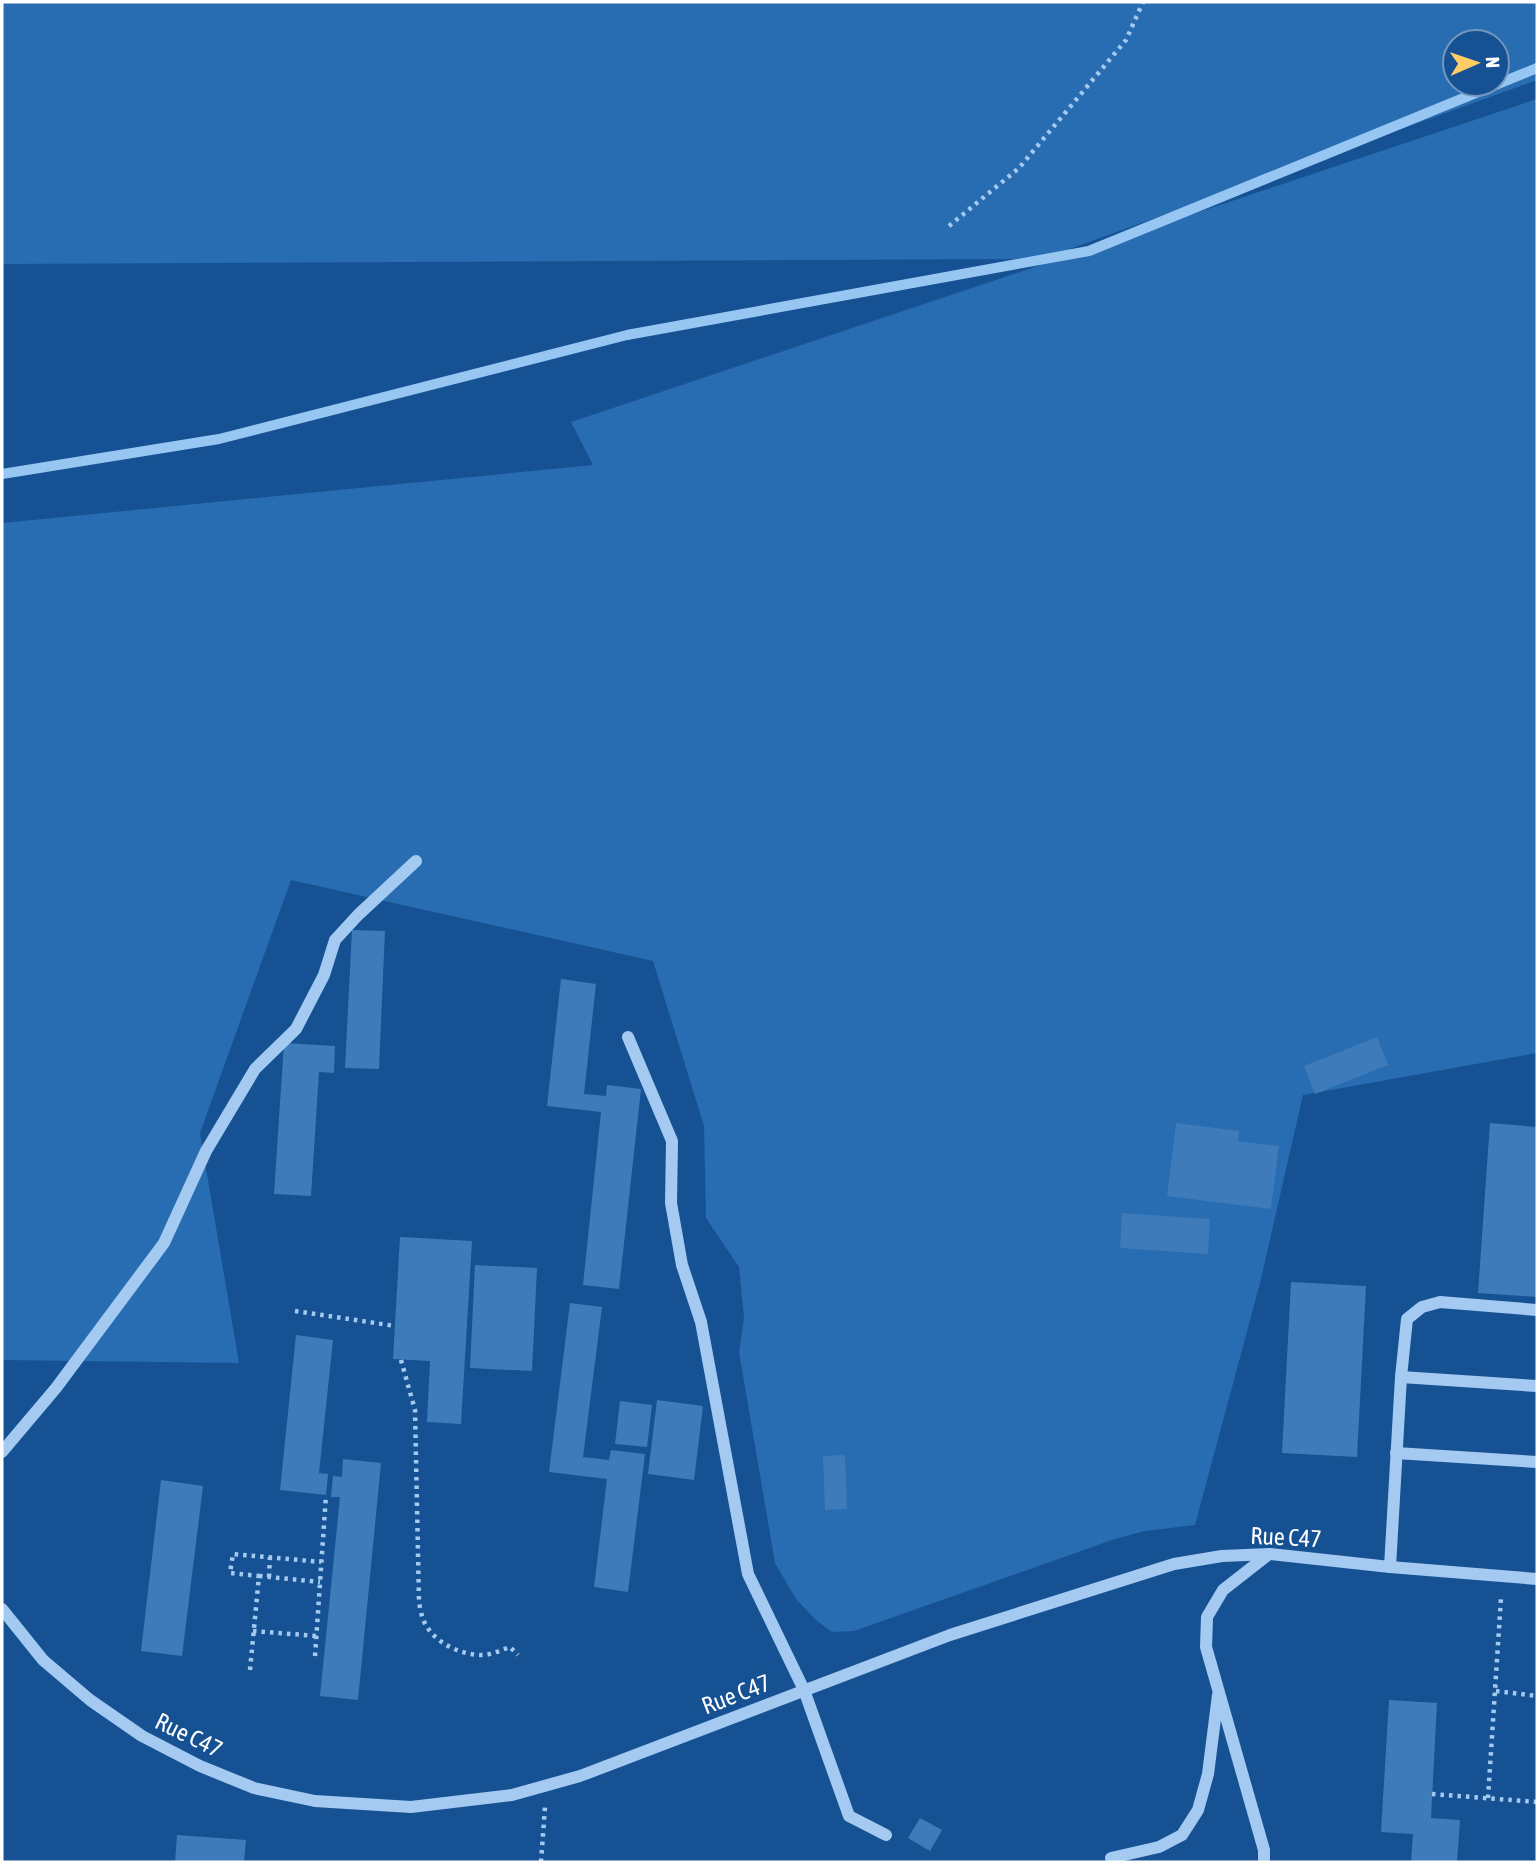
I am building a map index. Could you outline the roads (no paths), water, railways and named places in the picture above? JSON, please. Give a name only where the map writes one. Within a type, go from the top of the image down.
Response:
[{"type":"street","points":[[2,1452],[56,1388],[164,1243],[206,1152],[255,1069],[296,1029],[324,975],[335,940],[416,861]]},
{"type":"street","points":[[628,1037],[672,1141],[671,1203],[675,1228],[682,1265],[701,1322],[748,1573],[804,1690],[849,1816],[886,1835]]},
{"type":"street","points":[[1390,1567],[1407,1318],[1422,1307],[1440,1302],[1537,1310]]},
{"type":"street","points":[[1401,1377],[1537,1386]]},
{"type":"street","points":[[1396,1454],[1537,1462]]},
{"type":"street","points":[[1264,1862],[1264,1850],[1206,1647],[1207,1617],[1223,1590],[1270,1554]]},
{"type":"street","name":"Rue C47","points":[[2,1609],[43,1661],[90,1700],[142,1736],[200,1766],[254,1788],[315,1801],[411,1807],[512,1795],[580,1776],[950,1635],[1174,1564],[1222,1556],[1270,1554],[1537,1579]]},
{"type":"street","points":[[1111,1858],[1159,1847],[1182,1835],[1193,1818],[1198,1810],[1208,1774],[1219,1688]]},
{"type":"waterway","points":[[2,474],[219,439],[627,335],[1089,251],[1537,68]]}]
